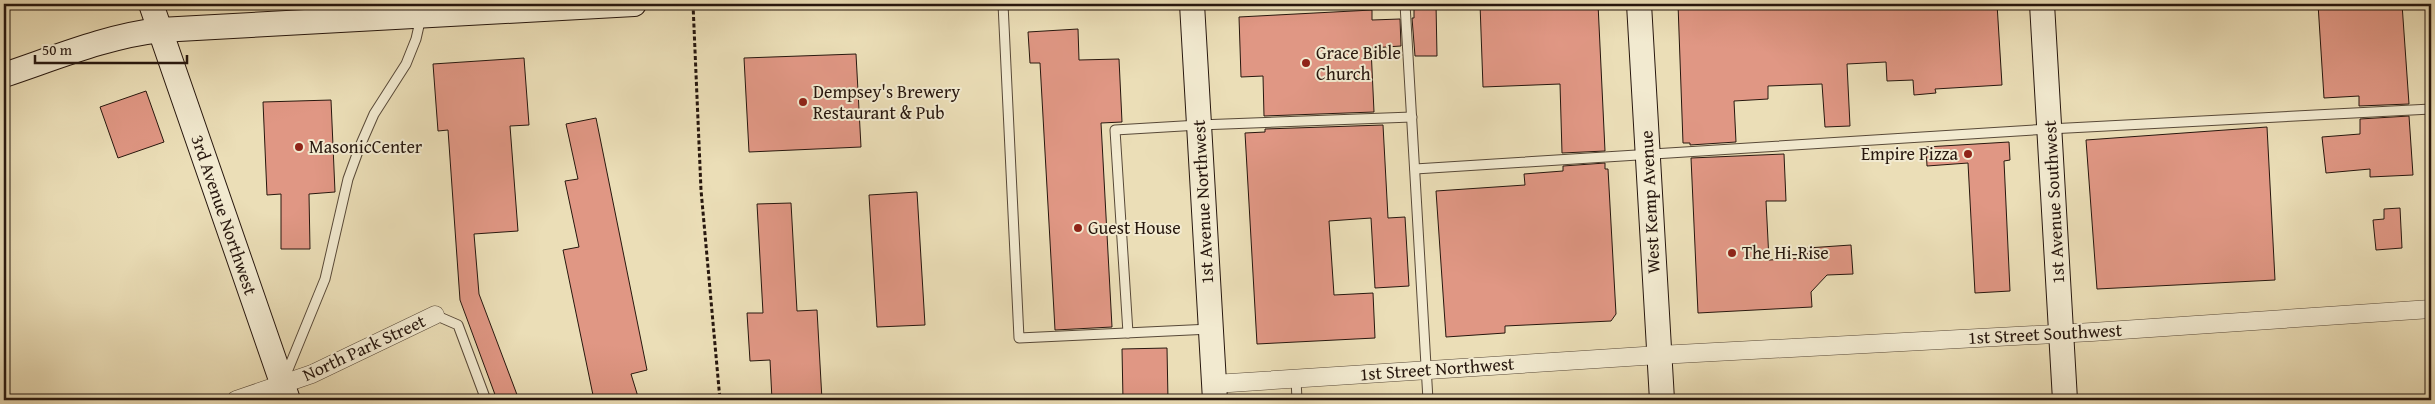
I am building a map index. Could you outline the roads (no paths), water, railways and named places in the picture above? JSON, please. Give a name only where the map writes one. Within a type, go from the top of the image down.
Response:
[{"type":"street","name":"3rd Avenue Northwest","points":[[151,4],[285,392]]},
{"type":"street","points":[[4,75],[99,43],[141,32],[634,4]]},
{"type":"street","name":"1st Avenue Northwest","points":[[1192,4],[1214,392]]},
{"type":"street","name":"West Kemp Avenue","points":[[1639,4],[1662,400]]},
{"type":"street","name":"1st Avenue Southwest","points":[[2042,4],[2065,400]]},
{"type":"street","name":"1st Street Southwest","points":[[1659,354],[2061,334],[2431,309]]},
{"type":"street","name":"North Park Street","points":[[236,400],[285,392],[342,361],[435,315]]},
{"type":"street","name":"1st Street Northwest","points":[[1214,392],[1296,379],[1659,354]]},
{"type":"lane","points":[[1003,4],[1019,338],[1211,329]]},
{"type":"lane","points":[[1405,4],[1428,400]]},
{"type":"lane","points":[[285,392],[325,278],[348,179],[374,114],[406,64],[416,39],[421,16]]},
{"type":"lane","points":[[1415,169],[2049,129],[2431,109]]},
{"type":"lane","points":[[1128,333],[1115,130],[1412,117]]},
{"type":"lane","points":[[435,315],[458,325],[486,400]]},
{"type":"lane","points":[[1296,379],[1297,400]]},
{"type":"place","name":"Grace Bible Church","points":[[1306,63]]},
{"type":"place","name":"Dempsey's Brewery Restaurant & Pub","points":[[803,102]]},
{"type":"place","name":"MasonicCenter","points":[[299,147]]},
{"type":"place","name":"Empire Pizza","points":[[1968,154]]},
{"type":"place","name":"Guest House","points":[[1078,228]]},
{"type":"place","name":"The Hi-Rise","points":[[1732,253]]}]
